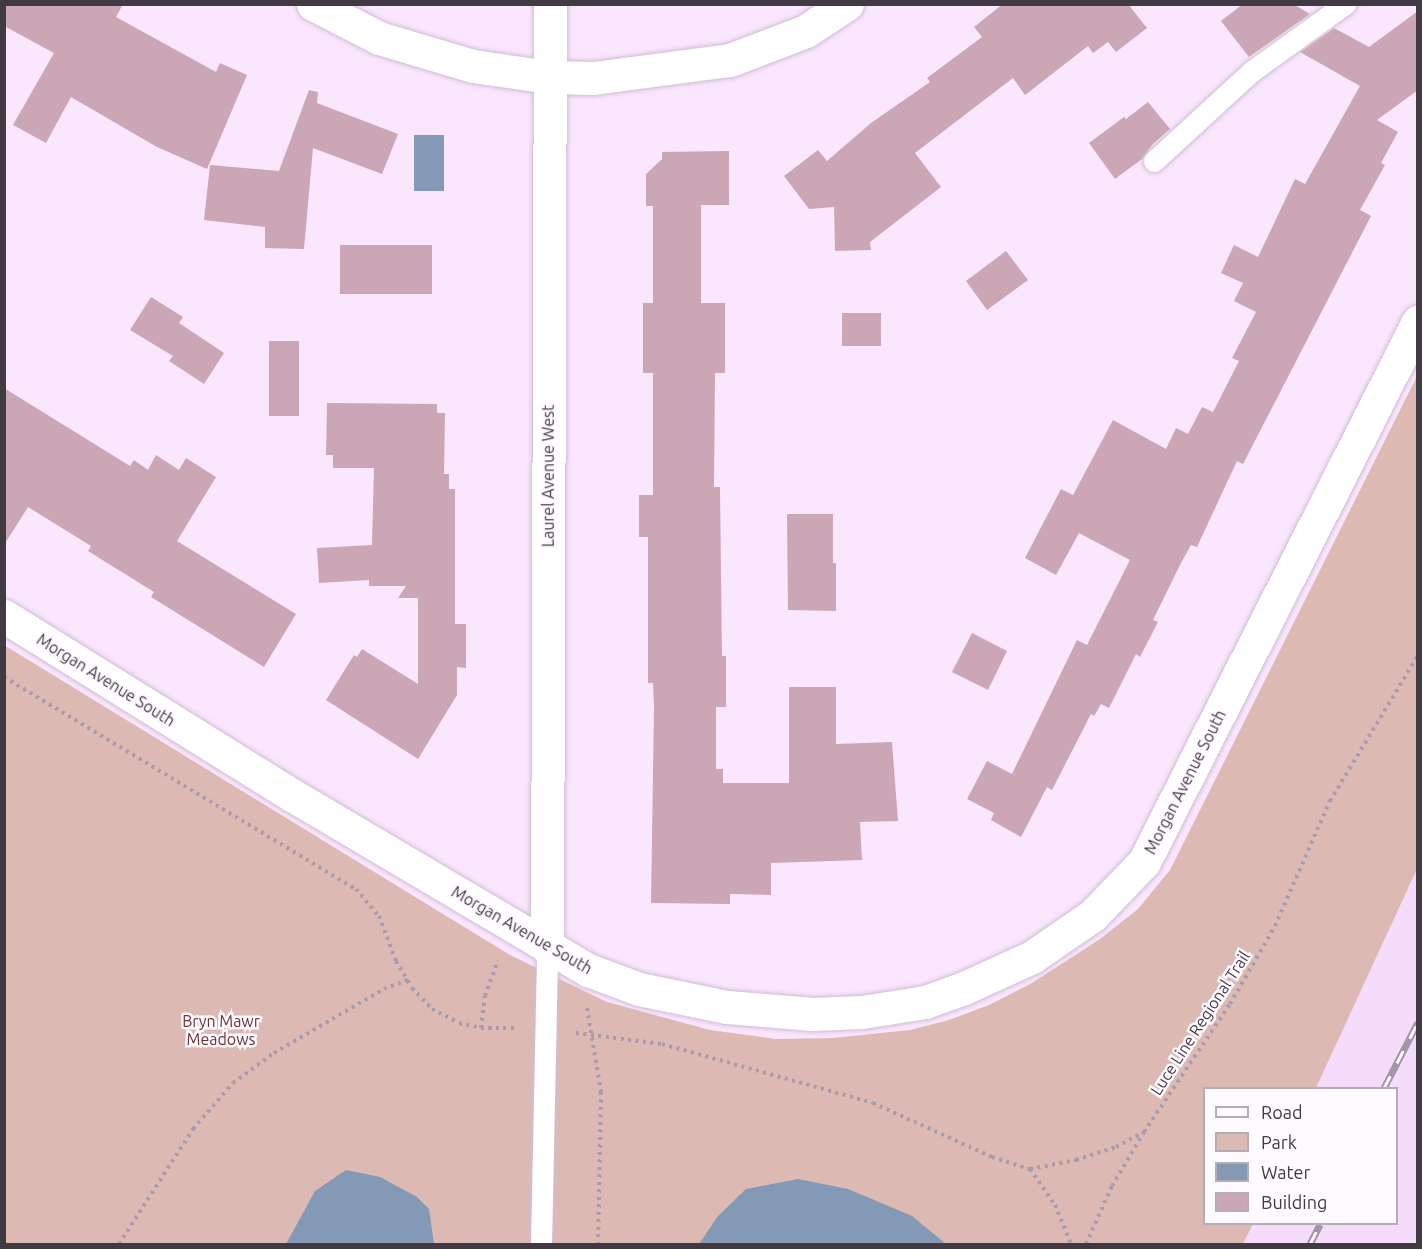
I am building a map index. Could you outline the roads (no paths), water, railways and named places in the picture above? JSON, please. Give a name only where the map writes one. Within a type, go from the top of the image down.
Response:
[{"type":"street","points":[[313,4],[379,38],[473,66],[549,77],[628,75],[730,60],[806,31],[847,4]]},
{"type":"street","name":"Laurel Avenue West","points":[[547,946],[550,4]]},
{"type":"street","name":"Morgan Avenue South","points":[[4,616],[292,795],[588,970],[639,989],[727,1007],[813,1014],[862,1012],[925,1002],[964,988],[1032,957],[1094,915],[1144,862],[1418,322]]},
{"type":"lane","points":[[1154,161],[1252,71],[1345,4]]},
{"type":"lane","points":[[542,1245],[547,946]]},
{"type":"water","points":[[414,135],[444,135],[444,191],[414,191]]},
{"type":"water","points":[[346,1170],[380,1177],[417,1197],[429,1209],[434,1244],[286,1244],[315,1191]]},
{"type":"water","points":[[798,1179],[848,1189],[912,1216],[946,1244],[699,1244],[718,1216],[746,1189]]},
{"type":"railway","points":[[1385,1087],[1418,1022]]},
{"type":"railway","points":[[1310,1244],[1320,1225]]},
{"type":"park label","name":"Bryn Mawr Meadows","points":[[221,1030]]}]
